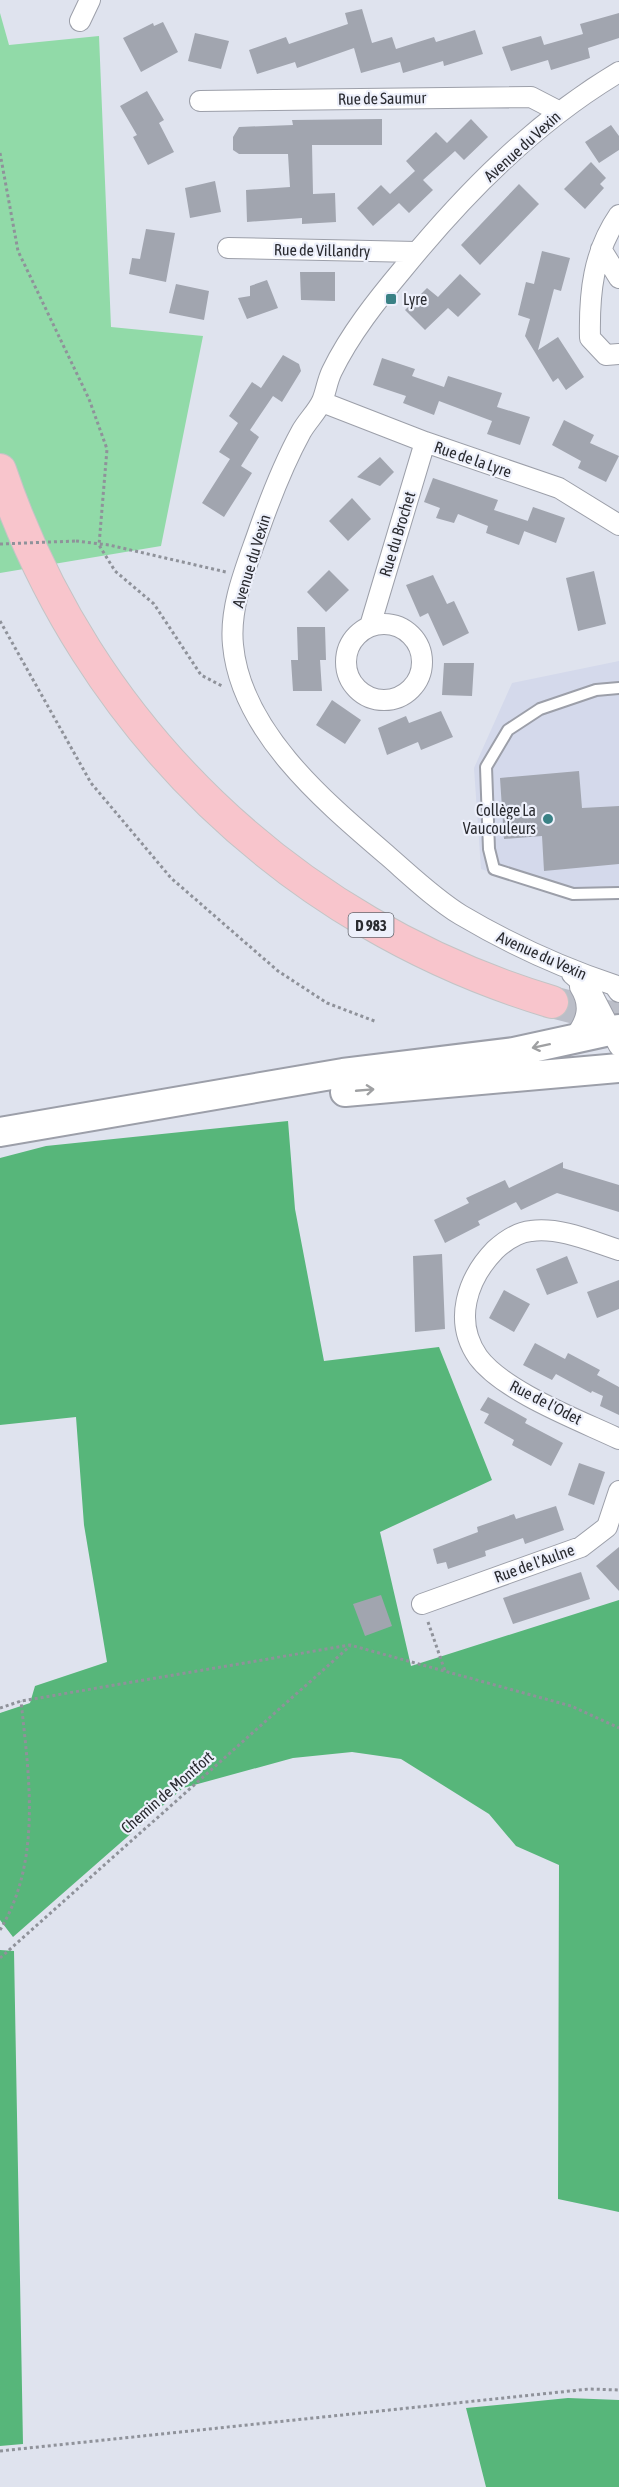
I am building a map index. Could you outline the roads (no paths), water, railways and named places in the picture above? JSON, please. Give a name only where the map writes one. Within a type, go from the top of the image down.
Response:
[{"type":"main road","name":"D 983","points":[[0,470],[25,536],[79,640],[137,723],[214,807],[295,875],[363,920],[433,957],[552,1002]]},
{"type":"main road","points":[[0,1132],[343,1073],[514,1052],[573,1039],[617,1035]]},
{"type":"main road","points":[[223,1094],[333,1093],[619,1068]]},
{"type":"street","points":[[80,21],[90,0]]},
{"type":"street","name":"Avenue du Vexin","points":[[617,987],[568,970],[513,945],[457,913],[324,801],[260,724],[242,688],[233,644],[234,615],[243,576],[274,489],[303,428],[322,402],[332,372],[367,313],[444,218],[503,160],[583,94],[619,72]]},
{"type":"street","name":"Rue de Saumur","points":[[200,101],[531,97],[560,112]]},
{"type":"street","points":[[619,215],[605,236],[590,294],[590,338],[606,354],[619,354]]},
{"type":"street","name":"Rue de Villandry","points":[[228,248],[416,252]]},
{"type":"street","points":[[601,249],[619,278]]},
{"type":"street","name":"Rue de la Lyre","points":[[322,402],[425,442],[559,488],[619,525]]},
{"type":"street","name":"Rue du Brochet","points":[[370,626],[425,442]]},
{"type":"street","points":[[568,970],[591,990],[617,1035]]},
{"type":"street","points":[[568,970],[586,996],[587,1013],[583,1027],[573,1039]]},
{"type":"street","name":"Rue de l'Odet","points":[[619,1250],[551,1230],[528,1231],[505,1241],[481,1265],[466,1294],[464,1323],[478,1356],[494,1373],[515,1388],[619,1439]]},
{"type":"street","name":"Rue de l'Aulne","points":[[422,1604],[581,1546],[606,1527],[619,1491]]},
{"type":"lane","points":[[619,688],[596,690],[540,709],[508,730],[486,767],[489,849],[494,869],[573,894],[619,893]]},
{"type":"tunnel","points":[[552,1002],[618,1019]]},
{"type":"place","name":"Lyre","points":[[391,299]]},
{"type":"place","name":"Collège La Vaucouleurs","points":[[548,819]]}]
